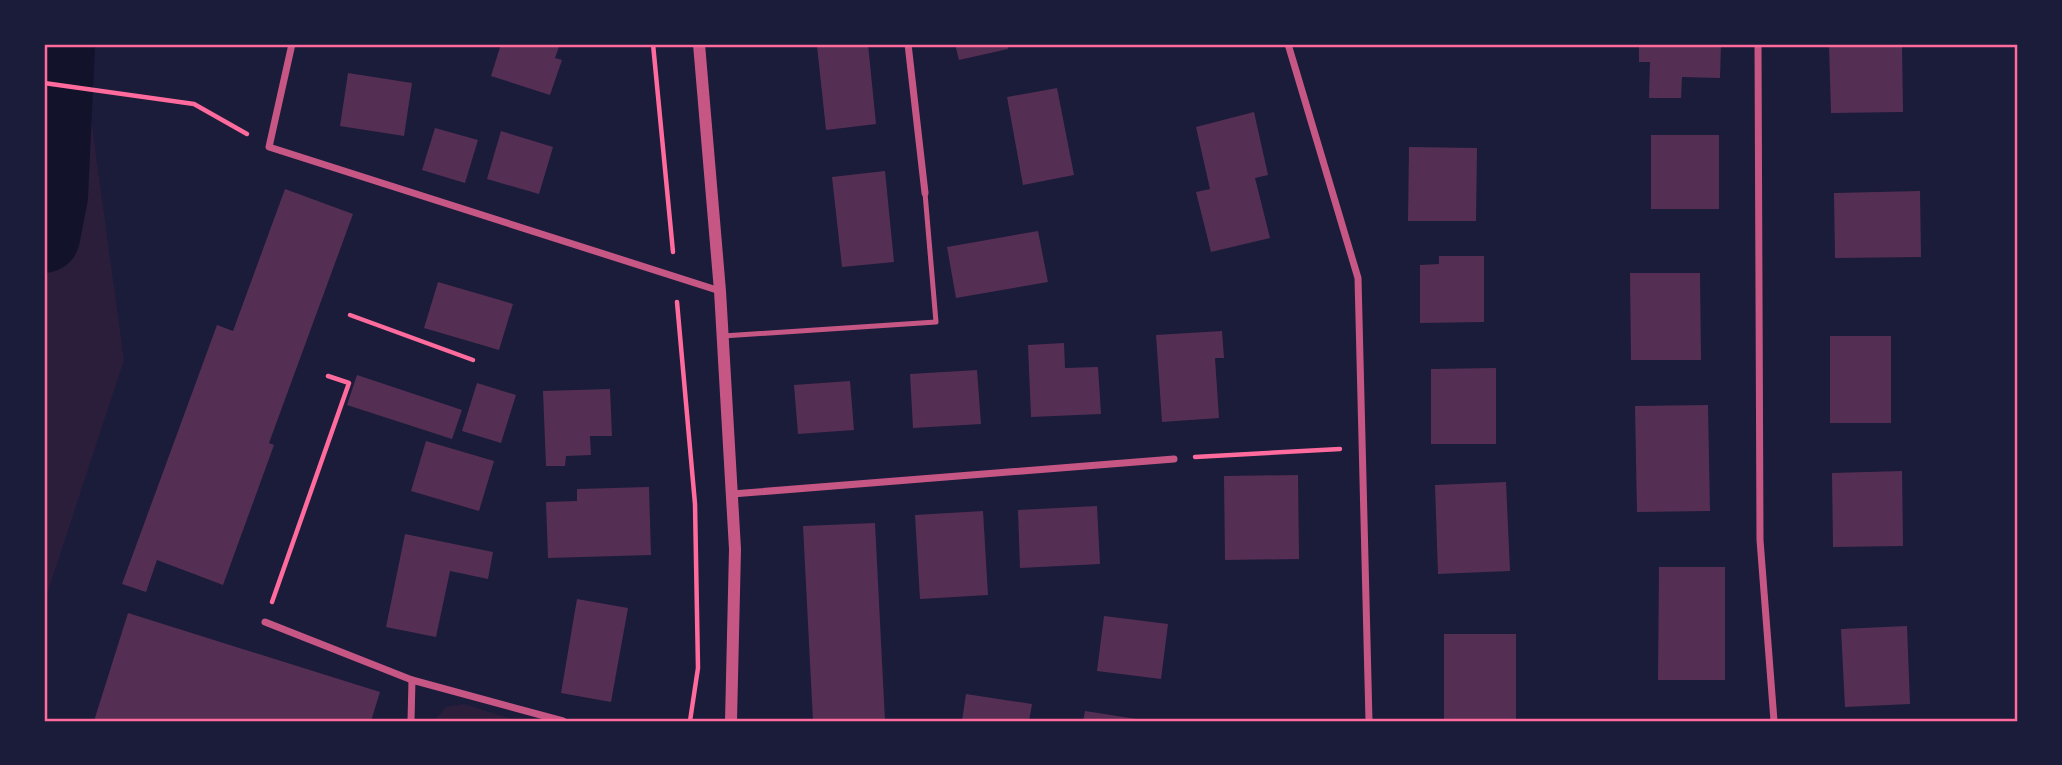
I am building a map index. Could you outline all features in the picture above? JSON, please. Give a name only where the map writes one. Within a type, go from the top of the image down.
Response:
[{"type":"street","points":[[292,44],[269,147],[720,291]]},
{"type":"street","points":[[699,44],[720,291],[735,549],[731,721]]},
{"type":"street","points":[[908,44],[925,193]]},
{"type":"street","points":[[1288,44],[1358,278],[1369,721]]},
{"type":"street","points":[[1758,44],[1760,540],[1774,721]]},
{"type":"street","points":[[732,494],[1174,458]]},
{"type":"street","points":[[265,622],[412,680],[563,721]]},
{"type":"street","points":[[411,721],[412,680]]},
{"type":"lane","points":[[723,336],[936,322],[925,193]]},
{"type":"path","points":[[653,44],[695,503],[698,668],[690,721]]},
{"type":"path","points":[[44,83],[194,104],[269,147]]},
{"type":"path","points":[[350,315],[473,359]]},
{"type":"path","points":[[265,622],[349,383],[328,376]]},
{"type":"path","points":[[1174,458],[1363,447]]},
{"type":"shaded area","points":[[44,44],[90,44],[90,83],[44,76]]},
{"type":"shaded area","points":[[44,90],[88,97],[124,360],[47,594],[44,612]]},
{"type":"shaded area","points":[[464,704],[518,721],[434,721],[446,707]]},
{"type":"building","points":[[501,44],[560,44],[555,58],[562,60],[550,95],[491,76]]},
{"type":"building","points":[[804,44],[868,44],[876,124],[826,130],[817,46],[804,47]]},
{"type":"building","points":[[955,44],[1007,44],[1008,49],[959,60]]},
{"type":"building","points":[[1639,44],[1721,44],[1720,78],[1682,77],[1681,98],[1649,98],[1650,62],[1639,62]]},
{"type":"building","points":[[1829,44],[1902,44],[1903,112],[1831,113]]},
{"type":"building","points":[[348,73],[412,83],[404,136],[340,126]]},
{"type":"building","points":[[1057,88],[1074,175],[1023,185],[1007,97]]},
{"type":"building","points":[[1254,112],[1268,175],[1255,178],[1270,238],[1211,252],[1196,192],[1210,189],[1196,127]]},
{"type":"building","points":[[435,128],[478,140],[465,183],[422,170]]},
{"type":"building","points":[[501,131],[553,147],[539,194],[487,179]]},
{"type":"building","points":[[1651,135],[1719,135],[1719,209],[1651,209]]},
{"type":"building","points":[[1409,147],[1477,148],[1476,221],[1408,221]]},
{"type":"building","points":[[885,171],[894,262],[842,267],[832,177]]},
{"type":"building","points":[[285,189],[353,214],[269,443],[274,445],[223,585],[157,560],[146,592],[122,584],[217,325],[233,331]]},
{"type":"building","points":[[1920,191],[1921,257],[1835,258],[1834,193]]},
{"type":"building","points":[[1038,231],[1048,282],[956,298],[947,247]]},
{"type":"building","points":[[1439,256],[1484,256],[1484,322],[1420,323],[1420,265],[1439,264]]},
{"type":"building","points":[[1630,273],[1700,273],[1701,360],[1631,360]]},
{"type":"building","points":[[438,282],[513,304],[499,350],[424,328]]},
{"type":"building","points":[[1222,331],[1224,358],[1215,358],[1219,418],[1162,422],[1156,335]]},
{"type":"building","points":[[1830,336],[1891,336],[1891,423],[1830,423]]},
{"type":"building","points":[[1064,343],[1065,368],[1098,367],[1101,414],[1031,417],[1028,345]]},
{"type":"building","points":[[1496,368],[1496,444],[1431,444],[1431,369]]},
{"type":"building","points":[[977,370],[981,424],[913,428],[910,374]]},
{"type":"building","points":[[357,375],[462,410],[452,439],[347,405]]},
{"type":"building","points":[[850,381],[854,430],[798,434],[794,385]]},
{"type":"building","points":[[477,383],[516,395],[501,443],[462,431]]},
{"type":"building","points":[[610,389],[612,436],[590,436],[591,455],[566,456],[565,466],[546,466],[543,391]]},
{"type":"building","points":[[1708,405],[1710,511],[1637,512],[1635,406]]},
{"type":"building","points":[[426,441],[494,461],[479,511],[411,491]]},
{"type":"building","points":[[1902,471],[1903,546],[1833,547],[1832,473]]},
{"type":"building","points":[[1298,475],[1299,559],[1225,560],[1224,476]]},
{"type":"building","points":[[1506,482],[1510,571],[1438,574],[1435,485]]},
{"type":"building","points":[[649,487],[651,555],[548,558],[546,502],[577,501],[577,489]]},
{"type":"building","points":[[1097,506],[1100,564],[1020,568],[1018,510]]},
{"type":"building","points":[[983,511],[988,595],[920,599],[915,515]]},
{"type":"building","points":[[875,523],[885,721],[813,721],[803,526]]},
{"type":"building","points":[[405,534],[493,552],[488,579],[450,571],[436,637],[386,627]]},
{"type":"building","points":[[1659,567],[1725,567],[1725,680],[1658,680]]},
{"type":"building","points":[[577,599],[628,608],[611,702],[561,693]]},
{"type":"building","points":[[128,613],[380,692],[371,721],[94,721]]},
{"type":"building","points":[[1104,616],[1168,624],[1161,679],[1097,671]]},
{"type":"building","points":[[1907,626],[1910,704],[1845,707],[1841,629]]},
{"type":"building","points":[[1444,634],[1516,634],[1516,721],[1444,721]]},
{"type":"building","points":[[966,694],[1032,704],[1029,721],[962,721]]},
{"type":"building","points":[[1085,711],[1143,720],[1143,721],[1083,721]]},
{"type":"waterway","points":[[44,237],[52,196],[59,44]]}]
